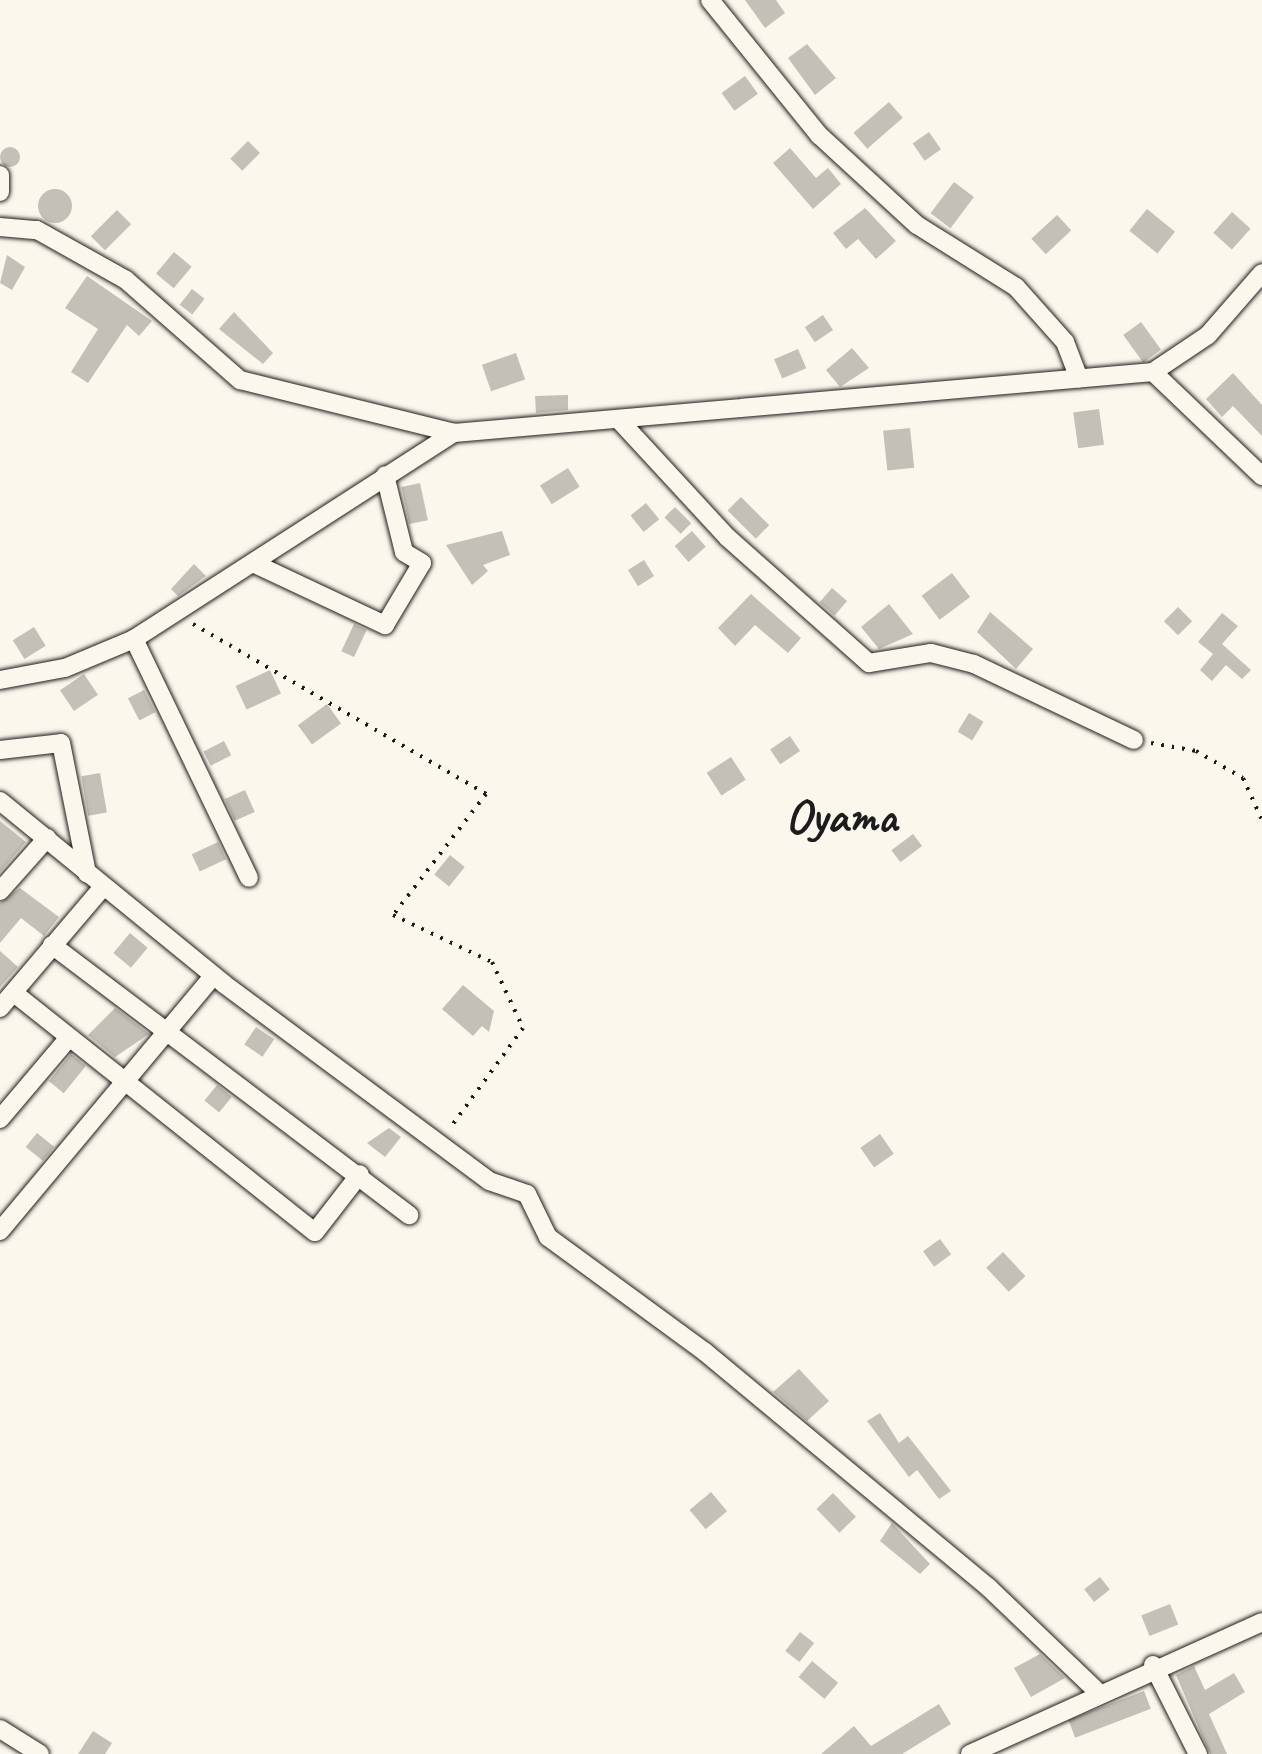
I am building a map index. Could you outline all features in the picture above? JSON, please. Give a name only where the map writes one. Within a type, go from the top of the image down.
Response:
[{"type":"street","points":[[710,0],[819,135],[917,224],[1016,287],[1065,342],[1079,378]]},
{"type":"street","points":[[0,175],[0,192]]},
{"type":"street","points":[[0,227],[37,230],[126,280],[240,380],[454,433],[1152,372],[1208,335],[1262,273]]},
{"type":"street","points":[[1152,372],[1262,476]]},
{"type":"street","points":[[620,420],[727,537],[869,663],[931,653],[974,664],[1134,740]]},
{"type":"street","points":[[0,680],[66,668],[134,640],[454,433]]},
{"type":"street","points":[[253,562],[385,624],[422,562],[404,552],[386,475]]},
{"type":"street","points":[[134,640],[249,878]]},
{"type":"street","points":[[0,750],[61,743],[87,873]]},
{"type":"street","points":[[0,801],[213,976],[438,1144],[488,1181],[527,1194],[548,1238],[705,1352],[1098,1692]]},
{"type":"street","points":[[0,891],[46,838]]},
{"type":"street","points":[[0,1008],[102,886]]},
{"type":"street","points":[[52,945],[163,1036],[360,1174],[409,1214]]},
{"type":"street","points":[[0,1232],[213,976]]},
{"type":"street","points":[[14,993],[122,1083],[316,1232],[360,1174]]},
{"type":"street","points":[[0,1119],[68,1040]]},
{"type":"street","points":[[970,1754],[1153,1665],[1262,1622]]},
{"type":"street","points":[[1153,1665],[1198,1754]]},
{"type":"street","points":[[0,1729],[40,1754]]},
{"type":"path","points":[[172,612],[486,794],[393,916],[492,962],[524,1028],[438,1144]]},
{"type":"path","points":[[1134,740],[1196,751],[1243,778],[1262,820]]},
{"type":"building","points":[[745,0],[776,0],[785,13],[765,28]]},
{"type":"building","points":[[807,44],[836,78],[815,95],[788,58]]},
{"type":"building","points":[[745,76],[758,94],[734,111],[722,93]]},
{"type":"building","points":[[889,102],[903,118],[867,149],[854,133]]},
{"type":"building","points":[[929,132],[941,149],[925,161],[913,143]]},
{"type":"building","points":[[248,141],[260,153],[242,171],[230,159]]},
{"type":"building","points":[[10,147],[20,157],[10,167],[0,157]]},
{"type":"building","points":[[790,148],[816,178],[828,168],[841,184],[813,209],[773,163]]},
{"type":"building","points":[[954,182],[974,197],[950,228],[931,213]]},
{"type":"building","points":[[55,189],[67,194],[72,206],[67,218],[55,223],[43,218],[38,206],[43,194]]},
{"type":"building","points":[[865,208],[896,241],[876,259],[858,239],[846,249],[833,233]]},
{"type":"building","points":[[1147,209],[1175,232],[1157,253],[1129,231]]},
{"type":"building","points":[[117,210],[131,224],[105,250],[91,236]]},
{"type":"building","points":[[1232,212],[1251,229],[1232,250],[1213,233]]},
{"type":"building","points":[[1057,215],[1071,230],[1046,254],[1031,239]]},
{"type":"building","points":[[174,252],[192,267],[174,288],[156,273]]},
{"type":"building","points":[[7,255],[25,267],[12,290],[0,283]]},
{"type":"building","points":[[87,276],[152,321],[139,336],[127,325],[88,383],[71,372],[98,329],[65,308]]},
{"type":"building","points":[[192,289],[205,299],[192,315],[180,305]]},
{"type":"building","points":[[234,312],[273,353],[263,364],[219,329]]},
{"type":"building","points":[[823,315],[833,330],[815,342],[805,327]]},
{"type":"building","points":[[1141,322],[1161,350],[1143,362],[1123,335]]},
{"type":"building","points":[[852,348],[869,368],[840,387],[826,370]]},
{"type":"building","points":[[798,349],[806,368],[782,378],[774,359]]},
{"type":"building","points":[[516,353],[525,379],[491,391],[482,365]]},
{"type":"building","points":[[1233,373],[1262,405],[1262,436],[1233,406],[1222,417],[1206,399]]},
{"type":"building","points":[[568,395],[568,410],[536,413],[535,396]]},
{"type":"building","points":[[1099,409],[1104,445],[1078,448],[1073,413]]},
{"type":"building","points":[[910,428],[914,468],[887,471],[883,431]]},
{"type":"building","points":[[568,468],[580,487],[552,504],[540,485]]},
{"type":"building","points":[[420,483],[428,520],[409,524],[401,487]]},
{"type":"building","points":[[741,497],[769,525],[756,539],[728,510]]},
{"type":"building","points":[[646,503],[659,519],[644,532],[630,516]]},
{"type":"building","points":[[675,507],[691,523],[681,534],[664,518]]},
{"type":"building","points":[[502,531],[510,555],[483,565],[488,571],[472,585],[446,545]]},
{"type":"building","points":[[692,531],[706,547],[688,562],[675,546]]},
{"type":"building","points":[[644,560],[654,576],[638,586],[628,570]]},
{"type":"building","points":[[194,564],[206,576],[178,596],[171,589]]},
{"type":"building","points":[[952,573],[970,597],[940,620],[922,596]]},
{"type":"building","points":[[832,588],[847,601],[835,615],[820,602]]},
{"type":"building","points":[[751,594],[801,638],[788,653],[755,625],[735,646],[718,628]]},
{"type":"building","points":[[889,604],[913,634],[879,649],[861,627]]},
{"type":"building","points":[[1178,607],[1192,621],[1178,635],[1164,621]]},
{"type":"building","points":[[990,612],[1033,649],[1016,669],[977,632]]},
{"type":"building","points":[[1222,613],[1238,626],[1222,644],[1251,670],[1242,679],[1226,665],[1212,681],[1200,670],[1213,654],[1198,642]]},
{"type":"building","points":[[354,624],[367,630],[354,657],[341,651]]},
{"type":"building","points":[[34,627],[46,646],[24,659],[13,640]]},
{"type":"building","points":[[270,670],[281,694],[247,710],[236,686]]},
{"type":"building","points":[[84,674],[98,695],[74,711],[60,690]]},
{"type":"building","points":[[144,690],[155,712],[139,720],[128,698]]},
{"type":"building","points":[[327,704],[341,723],[312,745],[298,725]]},
{"type":"building","points":[[969,713],[984,722],[972,741],[958,732]]},
{"type":"building","points":[[790,736],[800,751],[780,764],[770,749]]},
{"type":"building","points":[[224,741],[231,755],[211,766],[204,751]]},
{"type":"building","points":[[731,757],[746,780],[721,795],[707,773]]},
{"type":"building","points":[[100,773],[107,812],[88,816],[81,776]]},
{"type":"building","points":[[245,790],[255,812],[235,821],[225,799]]},
{"type":"building","points":[[0,821],[26,842],[0,872]]},
{"type":"building","points":[[913,834],[922,846],[900,862],[891,850]]},
{"type":"building","points":[[218,842],[226,859],[200,871],[192,854]]},
{"type":"building","points":[[450,855],[465,867],[449,886],[434,874]]},
{"type":"building","points":[[20,888],[59,917],[44,936],[21,918],[0,943],[0,903]]},
{"type":"building","points":[[130,933],[148,948],[131,968],[113,953]]},
{"type":"building","points":[[0,951],[18,967],[0,987]]},
{"type":"building","points":[[463,985],[494,1011],[489,1032],[482,1026],[473,1036],[442,1009]]},
{"type":"building","points":[[115,1008],[149,1034],[115,1057],[88,1035]]},
{"type":"building","points":[[256,1027],[274,1039],[262,1057],[244,1044]]},
{"type":"building","points":[[71,1054],[86,1066],[64,1093],[49,1081]]},
{"type":"building","points":[[217,1085],[232,1097],[219,1113],[204,1101]]},
{"type":"building","points":[[389,1128],[401,1137],[385,1157],[367,1143]]},
{"type":"building","points":[[37,1133],[54,1147],[43,1161],[26,1147]]},
{"type":"building","points":[[880,1134],[894,1154],[874,1167],[860,1148]]},
{"type":"building","points":[[940,1239],[951,1254],[934,1267],[923,1251]]},
{"type":"building","points":[[1003,1252],[1026,1276],[1009,1292],[986,1268]]},
{"type":"building","points":[[799,1369],[829,1401],[807,1421],[773,1392]]},
{"type":"building","points":[[880,1413],[899,1443],[908,1436],[951,1491],[939,1499],[917,1470],[909,1477],[867,1421]]},
{"type":"building","points":[[711,1492],[727,1511],[706,1529],[690,1510]]},
{"type":"building","points":[[833,1493],[856,1517],[839,1533],[816,1509]]},
{"type":"building","points":[[892,1523],[930,1564],[920,1574],[880,1541]]},
{"type":"building","points":[[1100,1577],[1110,1590],[1094,1602],[1084,1589]]},
{"type":"building","points":[[1170,1604],[1178,1624],[1149,1636],[1141,1616]]},
{"type":"building","points":[[800,1632],[814,1643],[799,1662],[785,1651]]},
{"type":"building","points":[[1040,1654],[1065,1678],[1031,1697],[1014,1668]]},
{"type":"building","points":[[812,1661],[838,1683],[825,1699],[799,1677]]},
{"type":"building","points":[[1194,1666],[1205,1690],[1234,1673],[1245,1692],[1209,1714],[1227,1754],[1210,1754],[1176,1675]]},
{"type":"building","points":[[1144,1691],[1151,1709],[1075,1738],[1068,1720]]},
{"type":"building","points":[[939,1704],[951,1724],[902,1754],[821,1754],[854,1726],[871,1746]]},
{"type":"building","points":[[93,1731],[112,1743],[105,1754],[78,1754]]},
{"type":"district","name":"Oyama","points":[[841,817]]}]
